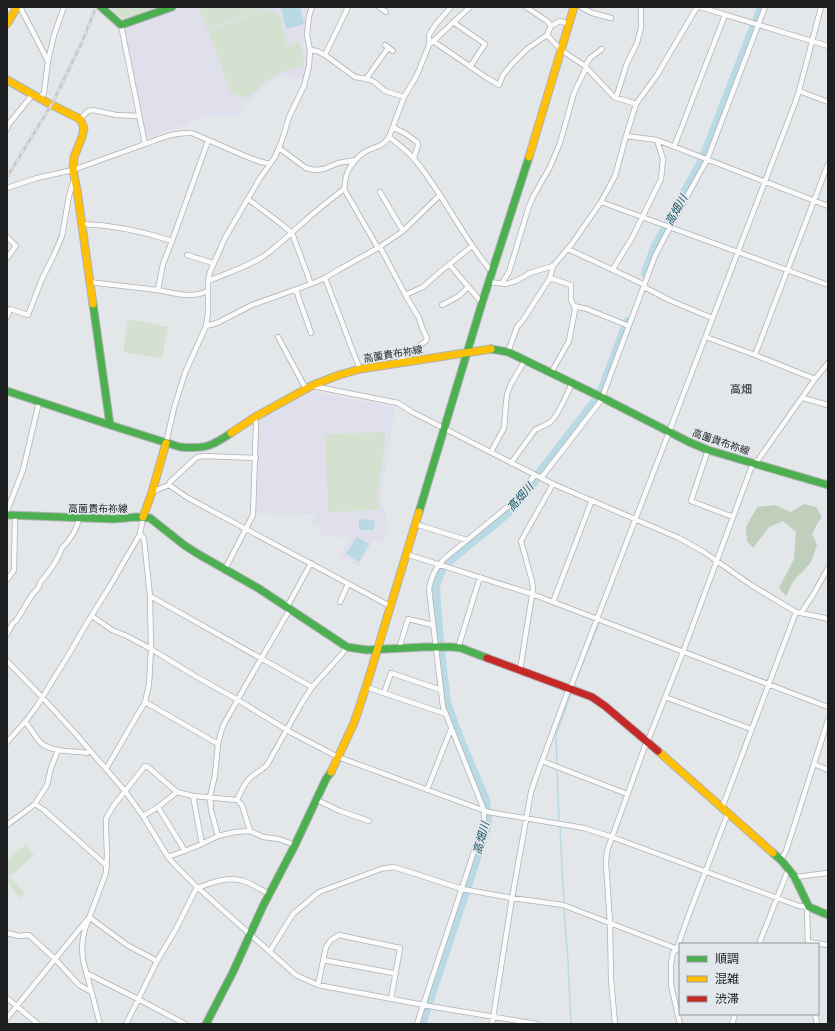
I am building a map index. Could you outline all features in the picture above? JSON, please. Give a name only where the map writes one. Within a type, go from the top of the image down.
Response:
[{"type":"street","points":[[8,19],[17,7]]},
{"type":"street","points":[[20,7],[48,61]]},
{"type":"street","points":[[40,98],[44,93],[48,61],[54,35],[64,7]]},
{"type":"street","points":[[101,7],[121,25],[145,144]]},
{"type":"street","points":[[121,25],[172,7]]},
{"type":"street","points":[[325,55],[348,7]]},
{"type":"street","points":[[379,7],[386,12]]},
{"type":"street","points":[[208,281],[263,256],[292,233],[322,206],[344,190],[347,175],[356,160],[368,150],[382,145],[389,137],[404,97],[417,75],[429,45],[429,35],[436,24],[451,7]]},
{"type":"street","points":[[429,45],[470,7]]},
{"type":"street","points":[[526,7],[547,21],[551,26]]},
{"type":"street","points":[[206,1024],[233,972],[250,934],[354,723],[574,7]]},
{"type":"street","points":[[581,7],[592,13],[611,18]]},
{"type":"street","points":[[616,98],[627,63],[638,43],[641,28],[641,7]]},
{"type":"street","points":[[508,352],[517,327],[550,278],[553,266],[568,249],[601,202],[615,176],[636,104],[657,75],[699,7],[828,46]]},
{"type":"street","points":[[417,1024],[426,1005],[464,890],[486,811],[443,707],[429,589],[431,579],[439,564],[511,504],[538,476],[602,398],[627,325],[655,256],[668,226],[705,159],[765,7]]},
{"type":"street","points":[[492,1024],[531,792],[670,432],[799,91],[821,7]]},
{"type":"street","points":[[7,742],[26,722],[42,697],[140,534],[143,517],[152,492],[174,408],[185,373],[206,326],[208,313],[208,281],[213,263],[225,238],[260,178],[275,157],[289,117],[304,86],[309,66],[310,50],[307,34],[311,8]]},
{"type":"street","points":[[674,147],[725,15]]},
{"type":"street","points":[[434,41],[470,67],[499,85],[503,75],[512,64],[547,35],[551,26],[560,21],[569,24]]},
{"type":"street","points":[[453,22],[485,44],[470,67]]},
{"type":"street","points":[[547,35],[561,50],[585,67],[614,97],[636,104]]},
{"type":"street","points":[[366,79],[389,48]]},
{"type":"street","points":[[502,283],[509,272],[529,206],[550,167],[560,143],[574,93],[585,67],[590,58],[602,48]]},
{"type":"street","points":[[310,50],[317,51],[325,55],[355,77],[373,81],[385,91],[404,97]]},
{"type":"street","points":[[7,80],[80,119],[84,128],[74,157],[73,170],[110,425]]},
{"type":"street","points":[[799,91],[828,102]]},
{"type":"street","points":[[8,126],[33,94]]},
{"type":"street","points":[[80,119],[88,111],[93,110],[116,115],[139,116]]},
{"type":"street","points":[[393,127],[412,137],[417,142],[418,145],[414,158]]},
{"type":"street","points":[[7,188],[37,178],[73,170],[171,134],[183,132],[192,133],[245,156],[270,164]]},
{"type":"street","points":[[626,136],[656,140],[828,206]]},
{"type":"street","points":[[389,137],[414,158],[440,195],[472,246],[492,272]]},
{"type":"street","points":[[613,269],[632,238],[662,176],[663,159],[656,140]]},
{"type":"street","points":[[158,290],[163,264],[208,141]]},
{"type":"street","points":[[279,148],[306,168],[314,170],[324,169],[338,163],[356,160]]},
{"type":"street","points":[[755,355],[828,164]]},
{"type":"street","points":[[7,317],[10,309],[28,315],[42,279],[62,236],[74,177]]},
{"type":"street","points":[[344,190],[379,247],[419,318],[427,340],[396,363]]},
{"type":"street","points":[[380,192],[403,231]]},
{"type":"street","points":[[206,326],[217,323],[252,305],[325,278],[379,247],[403,231],[440,195]]},
{"type":"street","points":[[248,199],[292,233],[311,284]]},
{"type":"street","points":[[601,202],[828,285]]},
{"type":"street","points":[[81,224],[120,227],[172,241]]},
{"type":"street","points":[[7,238],[16,245],[8,256]]},
{"type":"street","points":[[406,295],[423,288],[449,264],[472,246]]},
{"type":"street","points":[[568,249],[613,269],[670,300],[712,318]]},
{"type":"street","points":[[186,255],[213,263]]},
{"type":"street","points":[[449,264],[482,303]]},
{"type":"street","points":[[489,282],[506,284],[516,281],[530,272],[553,266]]},
{"type":"street","points":[[325,278],[360,369]]},
{"type":"street","points":[[550,278],[571,285],[571,300],[575,310],[569,341],[551,373]]},
{"type":"street","points":[[89,282],[158,290],[181,295],[200,294],[208,291]]},
{"type":"street","points":[[442,305],[459,296],[468,287]]},
{"type":"street","points":[[296,290],[311,333]]},
{"type":"street","points":[[574,306],[587,309],[627,325]]},
{"type":"street","points":[[278,337],[310,387],[398,402],[412,412],[553,484],[683,540],[717,561],[751,585],[798,612],[828,620]]},
{"type":"street","points":[[706,337],[815,379]]},
{"type":"street","name":"高薗貴布祢線","points":[[7,391],[166,443],[187,448],[198,448],[205,447],[221,440],[255,417],[310,387],[338,375],[360,369],[490,349],[508,352],[708,450],[828,485]]},
{"type":"street","points":[[491,452],[504,428],[509,389],[525,360]]},
{"type":"street","points":[[615,1024],[611,979],[610,923],[606,858],[607,851],[645,746],[683,652],[753,463],[758,460],[828,363]]},
{"type":"street","points":[[512,463],[534,430],[551,422],[564,401],[572,383]]},
{"type":"street","points":[[803,398],[828,406]]},
{"type":"street","points":[[7,511],[9,499],[23,470],[40,402]]},
{"type":"street","points":[[225,569],[253,515],[256,458],[255,417]]},
{"type":"street","points":[[708,450],[691,501],[734,517]]},
{"type":"street","points":[[152,492],[169,485],[170,482],[197,457],[256,458]]},
{"type":"street","points":[[520,670],[533,589],[522,542],[553,484]]},
{"type":"street","points":[[169,485],[188,498],[390,606]]},
{"type":"street","points":[[553,602],[592,500]]},
{"type":"street","name":"高薗貴布祢線","points":[[7,516],[126,519],[143,517]]},
{"type":"street","points":[[7,580],[14,570],[15,516]]},
{"type":"street","points":[[143,517],[150,518],[184,545],[205,559],[258,588],[347,647],[361,650],[435,647],[458,648],[470,651],[592,697],[601,703],[781,860],[795,877],[810,907]]},
{"type":"street","points":[[7,634],[63,548],[66,546],[72,536],[79,518]]},
{"type":"street","points":[[415,524],[467,540]]},
{"type":"street","points":[[106,769],[145,702],[149,685],[151,649],[150,596],[144,539],[140,534]]},
{"type":"street","points":[[406,554],[532,594],[828,707]]},
{"type":"street","points":[[218,836],[211,810],[210,797],[215,775],[218,744],[224,724],[261,659],[311,563]]},
{"type":"street","points":[[722,808],[768,684],[798,612],[813,595],[828,568]]},
{"type":"street","points":[[458,648],[480,577]]},
{"type":"street","points":[[340,602],[348,584]]},
{"type":"street","points":[[150,596],[312,687]]},
{"type":"street","points":[[92,616],[112,630],[151,649],[195,676],[338,757],[486,811],[584,828],[612,836],[705,872],[799,906],[810,907],[828,915]]},
{"type":"street","points":[[399,649],[408,619],[433,625]]},
{"type":"street","points":[[238,800],[244,786],[250,778],[267,765],[312,687],[347,647]]},
{"type":"street","points":[[7,661],[42,697],[126,791],[168,857],[176,866],[197,887],[296,975],[318,985],[537,1024]]},
{"type":"street","points":[[384,693],[391,673],[441,690]]},
{"type":"street","points":[[366,687],[446,714]]},
{"type":"street","points":[[665,697],[751,729]]},
{"type":"street","points":[[145,702],[218,744]]},
{"type":"street","points":[[781,860],[786,851],[828,720]]},
{"type":"street","points":[[26,722],[40,742],[48,747],[58,750],[87,753],[90,751]]},
{"type":"street","points":[[427,790],[451,729]]},
{"type":"street","points":[[7,825],[35,804],[47,785],[51,768],[58,750]]},
{"type":"street","points":[[542,761],[627,794]]},
{"type":"street","points":[[814,764],[828,770]]},
{"type":"street","points":[[100,1024],[86,974],[82,947],[89,917],[106,873],[106,819],[110,810],[145,766],[177,792],[194,796],[238,800],[242,805],[250,831]]},
{"type":"street","points":[[143,816],[158,807],[177,792]]},
{"type":"street","points":[[194,796],[202,844]]},
{"type":"street","points":[[317,800],[369,821]]},
{"type":"street","points":[[35,804],[44,810],[106,866]]},
{"type":"street","points":[[158,807],[185,851]]},
{"type":"street","points":[[680,943],[728,813]]},
{"type":"street","points":[[168,857],[218,836],[236,832],[250,831],[295,845]]},
{"type":"street","points":[[270,951],[293,914],[319,892],[381,869],[389,868],[397,868],[464,890],[563,905],[678,949]]},
{"type":"street","points":[[759,943],[788,870]]},
{"type":"street","points":[[795,877],[828,873]]},
{"type":"street","points":[[197,887],[232,879],[242,880],[270,894]]},
{"type":"street","points":[[126,1024],[157,961],[176,929],[197,887]]},
{"type":"street","points":[[808,943],[807,911],[810,907]]},
{"type":"street","points":[[7,1018],[89,917]]},
{"type":"street","points":[[89,917],[128,945],[157,961]]},
{"type":"street","points":[[7,933],[19,936],[29,935],[55,959],[79,985],[90,991]]},
{"type":"street","points":[[318,985],[326,947],[331,940],[338,935],[400,948],[391,999]]},
{"type":"street","points":[[678,949],[673,953],[671,964],[671,985],[680,1024]]},
{"type":"street","points":[[323,960],[393,973],[395,975]]},
{"type":"street","points":[[86,974],[185,1024]]},
{"type":"street","points":[[7,998],[38,1024]]},
{"type":"shaded area","points":[[178,7],[309,7],[302,49],[308,51],[308,62],[303,80],[281,76],[265,85],[245,104],[239,117],[205,117],[192,120],[188,124],[150,137],[147,136],[131,64],[125,27]]},
{"type":"shaded area","points":[[312,392],[395,407],[381,500],[387,516],[388,531],[383,544],[374,538],[359,567],[340,556],[350,538],[320,536],[319,527],[311,523],[316,514],[256,513],[258,420]]},
{"type":"green space","points":[[109,7],[159,7],[124,20]]},
{"type":"green space","points":[[199,7],[266,7],[266,8],[207,29]]},
{"type":"green space","points":[[267,9],[280,16],[287,45],[299,42],[304,60],[303,65],[279,73],[263,83],[246,98],[231,93],[208,30]]},
{"type":"green space","points":[[128,319],[168,327],[162,359],[123,352]]},
{"type":"green space","points":[[386,432],[378,495],[380,510],[328,512],[325,434]]},
{"type":"green space","points":[[804,504],[816,507],[822,517],[812,534],[817,545],[811,562],[794,580],[786,596],[779,588],[794,559],[796,532],[783,521],[769,527],[753,548],[747,541],[746,527],[757,507],[775,505],[791,512]]},
{"type":"green space","points":[[26,844],[34,855],[10,877],[26,894],[19,898],[7,881],[7,860]]},
{"type":"water","points":[[281,7],[300,7],[304,24],[286,29]]},
{"type":"water","points":[[359,519],[375,520],[374,530],[359,530]]},
{"type":"water","points":[[357,537],[369,544],[359,562],[346,554]]},
{"type":"waterway","name":"高畑川","points":[[758,19],[762,7]]},
{"type":"waterway","name":"高畑川","points":[[646,273],[655,248],[702,162],[754,28]]},
{"type":"waterway","name":"高畑川","points":[[601,393],[628,322]]},
{"type":"waterway","name":"高畑川","points":[[447,562],[513,508],[595,402]]},
{"type":"waterway","name":"高畑川","points":[[439,643],[435,587],[442,568]]},
{"type":"waterway","points":[[573,688],[599,623]]},
{"type":"waterway","name":"高畑川","points":[[421,1024],[486,828],[487,816],[485,800],[446,703],[440,652]]},
{"type":"waterway","points":[[557,764],[556,735],[572,691]]},
{"type":"waterway","points":[[557,770],[559,819]]},
{"type":"waterway","points":[[560,827],[564,903]]},
{"type":"waterway","points":[[564,909],[571,1024]]},
{"type":"railway","points":[[7,177],[52,104],[83,40],[96,7]]},
{"type":"traffic: fast","points":[[101,7],[121,25],[172,7]]},
{"type":"traffic: fast","points":[[419,512],[482,303],[529,157]]},
{"type":"traffic: fast","points":[[93,304],[110,425],[180,447],[188,448],[207,446],[231,433]]},
{"type":"traffic: fast","points":[[491,349],[508,352],[708,450],[828,485]]},
{"type":"traffic: fast","points":[[7,391],[110,425]]},
{"type":"traffic: fast","points":[[7,515],[114,519],[136,517],[150,518],[184,545],[258,588],[347,647],[367,650],[452,647],[461,648],[487,658]]},
{"type":"traffic: fast","points":[[206,1024],[233,972],[263,906],[295,845],[326,779],[331,772]]},
{"type":"traffic: fast","points":[[773,853],[794,876],[809,907],[828,915]]},
{"type":"traffic: slow","points":[[7,24],[17,7]]},
{"type":"traffic: slow","points":[[529,157],[574,7]]},
{"type":"traffic: slow","points":[[7,80],[80,119],[84,128],[74,157],[73,170],[93,304]]},
{"type":"traffic: slow","points":[[231,433],[255,417],[313,385],[339,375],[360,369],[491,349]]},
{"type":"traffic: slow","points":[[143,517],[166,443]]},
{"type":"traffic: slow","points":[[331,772],[354,723],[419,512]]},
{"type":"traffic: slow","points":[[658,751],[773,853]]},
{"type":"traffic: jam","points":[[487,658],[592,697],[605,706],[658,751]]},
{"type":"district","name":"高畑","points":[[741,389]]}]
